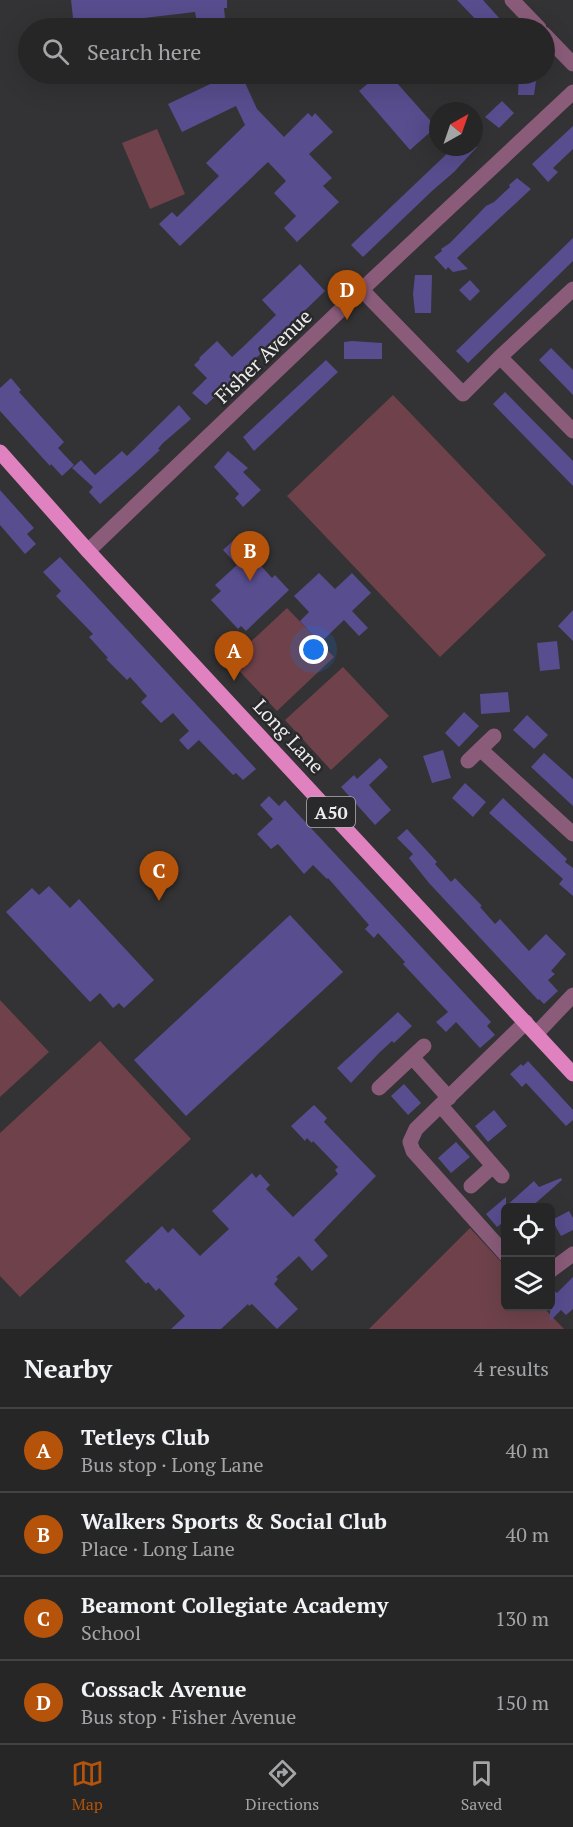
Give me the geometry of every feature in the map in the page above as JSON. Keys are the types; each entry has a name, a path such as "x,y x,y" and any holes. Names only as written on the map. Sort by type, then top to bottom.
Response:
{"main road":[{"name":"Long Lane","path":"0,452 88,551 573,1074"}],"street":[{"path":"512,0 529,18"},
{"path":"555,45 573,64"},
{"name":"Fisher Avenue","path":"88,551 573,92"},
{"path":"362,290 463,393 573,289"},
{"path":"500,357 573,431"},
{"path":"468,761 494,736"},
{"path":"480,749 573,834"},
{"path":"501,1250 410,1147 412,1135 445,1102 573,994"},
{"path":"379,1088 424,1046"},
{"path":"412,1057 498,1171 471,1186"},
{"path":"555,1268 571,1260"}],"shaded area":[{"path":"157,129 185,194 150,209 122,143"},
{"path":"393,395 546,555 440,657 287,496"},
{"path":"287,608 334,657 277,711 230,661"},
{"path":"343,667 389,716 331,770 285,720"},
{"path":"0,1000 49,1052 0,1097"},
{"path":"100,1041 191,1139 20,1297 0,1276 0,1133"},
{"path":"470,1228 501,1262 501,1311 547,1311 564,1329 369,1329"}],"building":[{"path":"71,0 227,0 227,8 224,8 225,18 196,18 195,12 144,18 73,18"},
{"path":"457,0 483,0 499,18 474,18"},
{"path":"210,84 246,84 257,109 284,137 308,113 312,117 315,113 333,132 309,154 332,178 323,186 339,202 297,242 284,228 296,216 274,193 286,181 268,162 180,246 159,224 172,212 177,217 219,176 206,163 245,125 236,106 182,132 168,104"},
{"path":"367,84 398,84 429,119 429,133 410,150 359,91"},
{"path":"519,84 536,84 534,95 518,95"},
{"path":"502,101 514,113 499,128 485,117"},
{"path":"573,126 573,149 553,168 558,172 548,182 532,164"},
{"path":"445,156 469,156 363,257 351,245"},
{"path":"517,178 531,189 457,258 468,269 453,272 448,267 446,270 434,257"},
{"path":"573,238 573,261 468,363 456,351"},
{"path":"300,264 325,291 206,405 192,393 207,378 194,365 217,341 232,357 245,345 276,315 262,300"},
{"path":"415,275 432,275 431,313 415,313 413,294"},
{"path":"470,280 480,291 470,301 459,290"},
{"path":"344,342 382,343 382,359 344,359"},
{"path":"551,348 573,370 573,395 539,360"},
{"path":"326,360 338,372 254,451 243,437"},
{"path":"11,378 21,390 19,392 64,442 58,448 74,465 62,476 0,411 0,388"},
{"path":"505,392 573,461 573,486 493,404"},
{"path":"179,405 191,419 100,504 89,492 93,487 72,468 81,460 95,475 122,451 127,456"},
{"path":"228,451 248,468 243,472 261,490 243,507 235,498 239,494 214,467"},
{"path":"0,490 34,528 27,534 36,544 25,554 0,525"},
{"path":"236,538 272,578 275,575 289,590 246,631 241,626 238,629 211,600 221,591 215,585 237,565 223,550"},
{"path":"60,557 256,769 243,780 236,773 233,775 199,740 188,750 179,740 189,731 173,713 161,723 141,702 147,696 130,677 127,680 106,659 108,658 89,637 93,634 56,596 61,591 43,572"},
{"path":"319,573 335,589 352,573 371,593 352,611 368,628 359,636 344,620 320,643 300,621 309,612 294,596"},
{"path":"573,610 573,641 558,626"},
{"path":"557,641 560,669 540,671 537,643"},
{"path":"508,692 510,712 481,714 480,694"},
{"path":"464,712 479,726 459,747 445,733"},
{"path":"527,715 548,735 534,749 513,730"},
{"path":"443,750 451,778 432,783 423,756"},
{"path":"544,753 573,779 573,806 531,767"},
{"path":"380,758 388,767 369,785 391,810 375,825 341,787 354,775 357,779"},
{"path":"465,783 486,802 473,817 452,798"},
{"path":"269,796 279,806 285,800 491,1022 487,1026 495,1035 480,1048 456,1022 446,1032 436,1022 448,1012 403,964 405,962 378,933 374,938 365,929 369,925 328,878 313,865 304,874 278,844 271,849 257,834 273,819 260,805"},
{"path":"503,798 567,859 565,862 573,868 573,896 559,884 563,879 489,813"},
{"path":"407,829 437,862 435,864 451,882 455,878 482,906 480,907 495,924 500,919 529,951 546,934 566,954 551,971 555,974 548,980 558,991 544,1004 429,883 409,858 413,854 397,838"},
{"path":"49,886 70,908 79,899 154,980 124,1008 119,1003 113,1008 100,993 90,1002 6,912 32,888 39,895"},
{"path":"290,915 343,972 186,1116 134,1060"},
{"path":"398,1012 412,1026 379,1053 351,1083 337,1068"},
{"path":"528,1061 573,1110 573,1120 566,1126 526,1083 522,1087 510,1074"},
{"path":"404,1084 421,1103 408,1115 391,1096"},
{"path":"314,1105 327,1118 324,1122 376,1176 314,1240 328,1256 312,1271 299,1256 276,1277 278,1279 274,1284 298,1309 277,1329 252,1304 249,1306 248,1304 221,1329 171,1329 185,1316 159,1288 156,1291 148,1282 146,1284 125,1261 162,1226 168,1233 173,1228 200,1256 229,1229 212,1211 252,1173 256,1178 260,1174 270,1185 266,1189 293,1217 338,1174 335,1170 338,1167 313,1141 312,1143 307,1138 305,1141 291,1126"},
{"path":"494,1110 507,1126 488,1142 475,1126"},
{"path":"456,1142 470,1157 451,1173 438,1158"},
{"path":"561,1178 562,1180 536,1203 509,1203 534,1181 539,1187"},
{"path":"506,1197 506,1203 501,1203 501,1224 497,1227 486,1214"},
{"path":"569,1211 573,1218 573,1230 561,1236 555,1225 555,1218"},
{"path":"573,1277 573,1309 566,1315 561,1310 550,1321 550,1311 555,1311 555,1291 557,1293"}],"place":[{"name":"Cossack Avenue","path":"347,320"},
{"name":"Walkers Sports & Social Club","path":"250,581"},
{"name":"Tetleys Club","path":"234,681"},
{"name":"Beamont Collegiate Academy","path":"159,901"}]}
